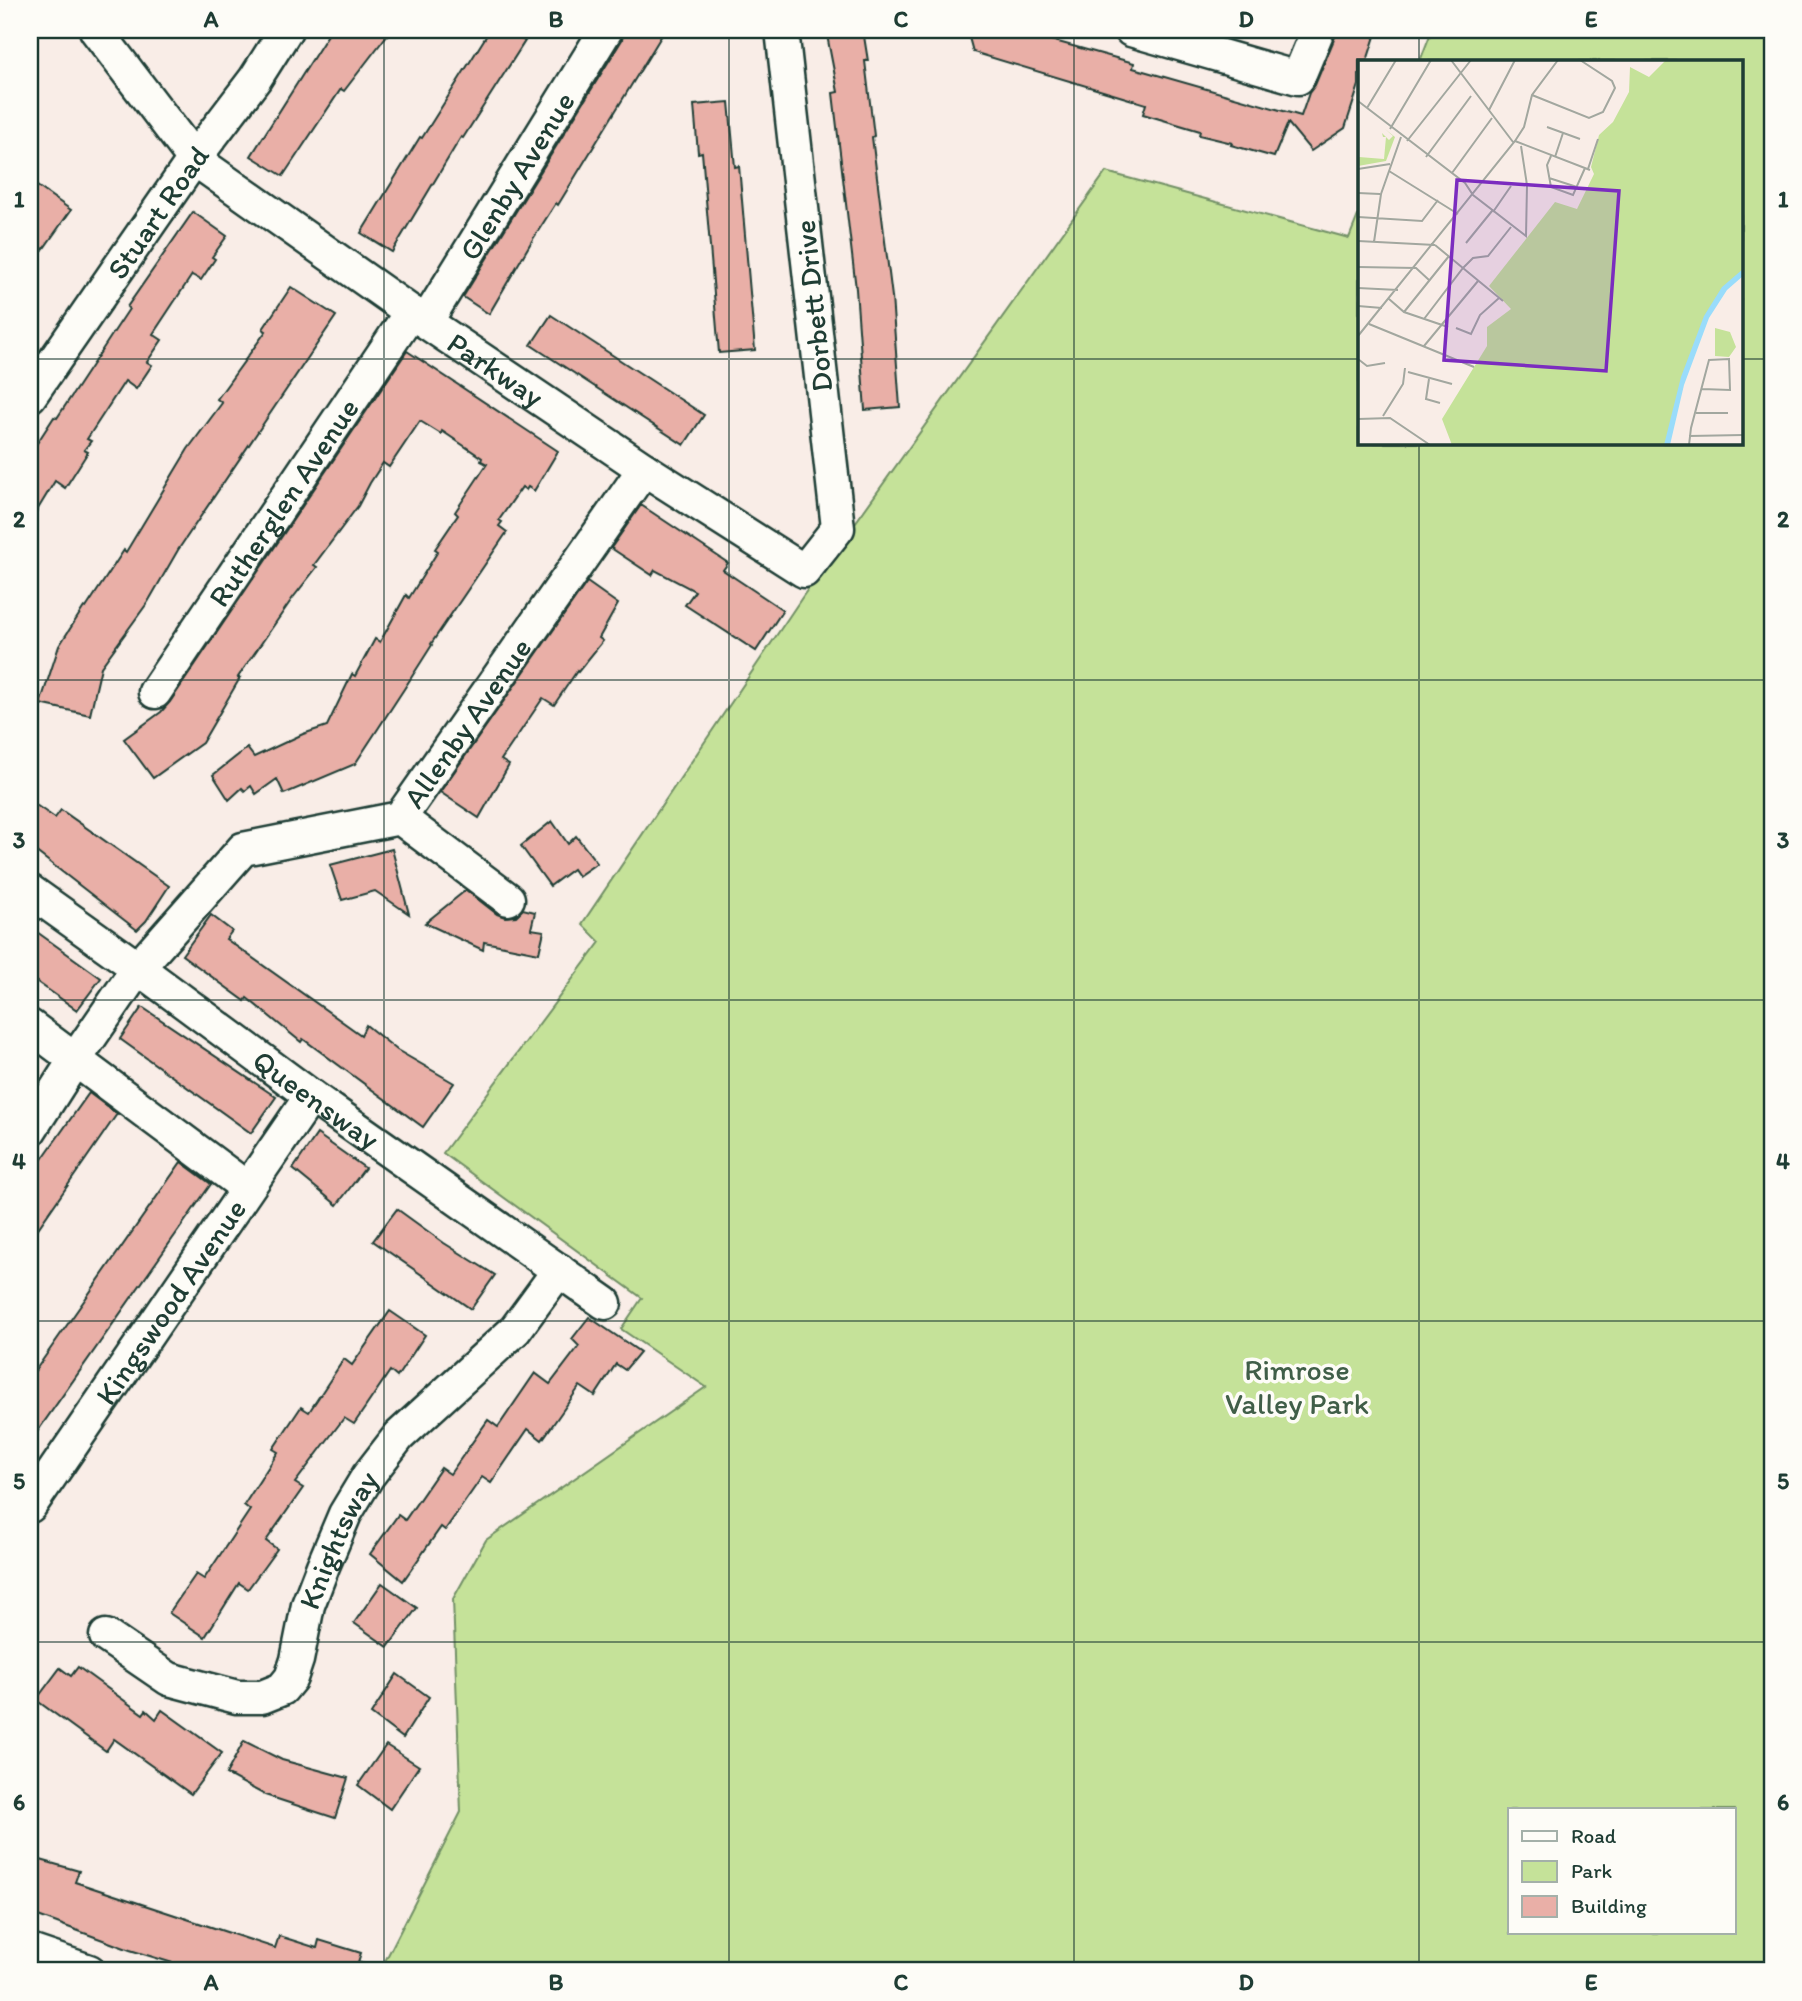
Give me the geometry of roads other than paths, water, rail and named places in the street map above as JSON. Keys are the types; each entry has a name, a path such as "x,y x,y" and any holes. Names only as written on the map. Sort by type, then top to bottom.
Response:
{"street":[{"name":"Parkway","path":"96,30 194,159 418,317 644,469 804,571"},
{"name":"Stuart Road","path":"35,377 255,79 285,30"},
{"name":"Glenby Avenue","path":"418,317 606,30"},
{"name":"Dorbett Drive","path":"782,30 838,528 804,571"},
{"path":"1131,30 1298,78 1318,30"},
{"name":"Rutherglen Avenue","path":"155,692 418,317"},
{"name":"Allenby Avenue","path":"30,1130 74,1060 138,968 243,849 400,818 644,469"},
{"path":"400,818 508,899"},
{"name":"Queensway","path":"30,891 311,1096 605,1303"},
{"path":"30,1026 247,1188"},
{"name":"Kingswood Avenue","path":"30,1506 311,1096"},
{"name":"Knightsway","path":"106,1636 169,1679 237,1697 261,1697 282,1689 291,1678 297,1660 308,1605 323,1566 345,1514 368,1476 399,1436 515,1330 559,1270"},
{"path":"30,1951 89,1971"}],"park label":[{"name":"Rimrose Valley Park","path":"1297,1386"}]}
